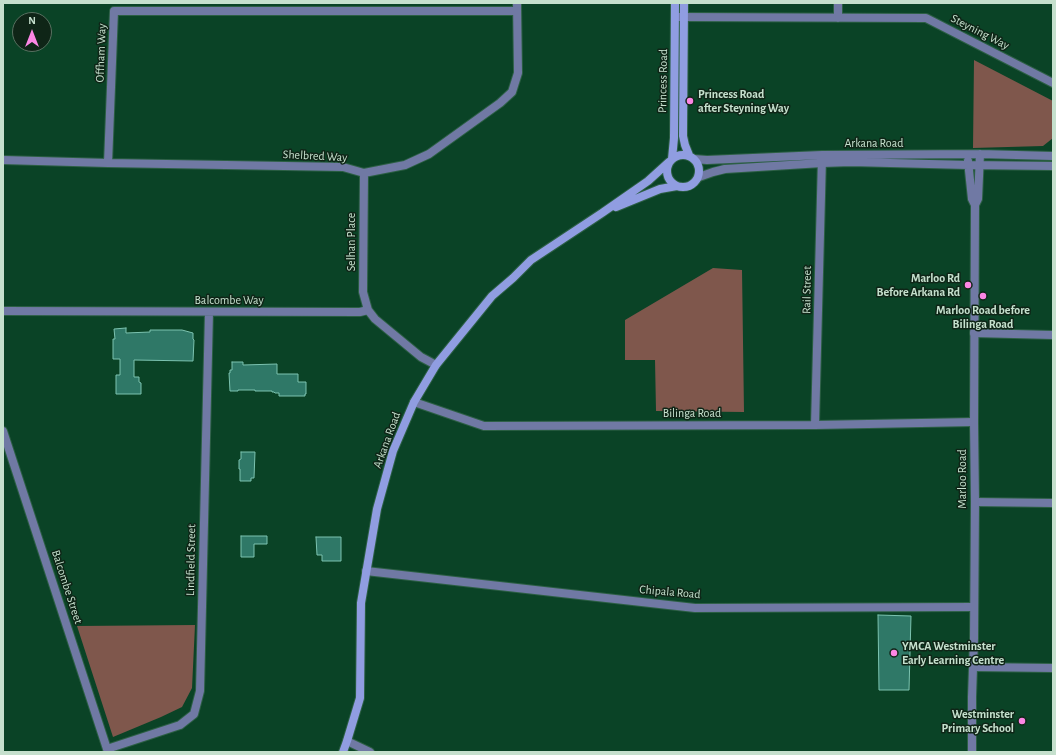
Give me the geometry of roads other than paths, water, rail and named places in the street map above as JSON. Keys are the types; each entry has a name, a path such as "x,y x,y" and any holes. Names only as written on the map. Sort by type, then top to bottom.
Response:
{"main road":[{"name":"Princess Road","path":"675,3 679,17 683,136 685,145 692,157"},
{"name":"Princess Road","path":"671,160 674,138 679,17 684,3"},
{"path":"683,154 692,157 698,164 700,170 694,184 682,187 670,180 668,176 668,166 671,160 683,154"},
{"name":"Arkana Road","path":"342,752 347,741 360,698 361,603 377,509 393,451 414,402 436,365 492,296 531,260 648,181 671,160"},
{"name":"Arkana Road","path":"602,213 660,189 678,186"}],"street":[{"path":"838,3 838,18"},
{"name":"Offham Way","path":"108,163 114,11 517,7"},
{"name":"Shelbred Way","path":"3,160 343,167 364,173 405,165 429,154 500,104 512,92 518,73 517,7"},
{"name":"Steyning Way","path":"679,17 926,18 1053,83"},
{"name":"Arkana Road","path":"692,157 707,160 822,159 968,154 1053,156"},
{"name":"Marloo Road","path":"968,154 972,199 975,205"},
{"name":"Marloo Road","path":"972,752 975,502 975,205 978,199 980,154"},
{"name":"Arkana Road","path":"698,177 725,169 822,159 851,162 968,166 1053,166"},
{"name":"Rail Street","path":"815,425 822,159"},
{"name":"Selhan Place","path":"364,173 363,292 368,310"},
{"path":"368,310 375,319 421,357 436,365"},
{"name":"Balcombe Way","path":"3,311 360,312 368,310"},
{"name":"Lindfield Street","path":"107,751 180,725 194,714 200,691 209,312"},
{"path":"974,333 1053,335"},
{"name":"Bilinga Road","path":"414,402 484,426 815,425 974,422"},
{"name":"Balcombe Street","path":"3,430 107,751"},
{"path":"975,502 1053,503"},
{"name":"Chipala Road","path":"366,571 695,608 974,607"},
{"path":"973,667 1053,668"},
{"path":"347,741 370,752"}],"place":[{"name":"Princess Road after Steyning Way","path":"690,101"},
{"name":"Marloo Rd Before Arkana Rd","path":"968,285"},
{"name":"Marloo Road before Bilinga Road","path":"983,296"},
{"name":"YMCA Westminster Early Learning Centre","path":"894,653"},
{"name":"Westminster Primary School","path":"1022,721"}]}
